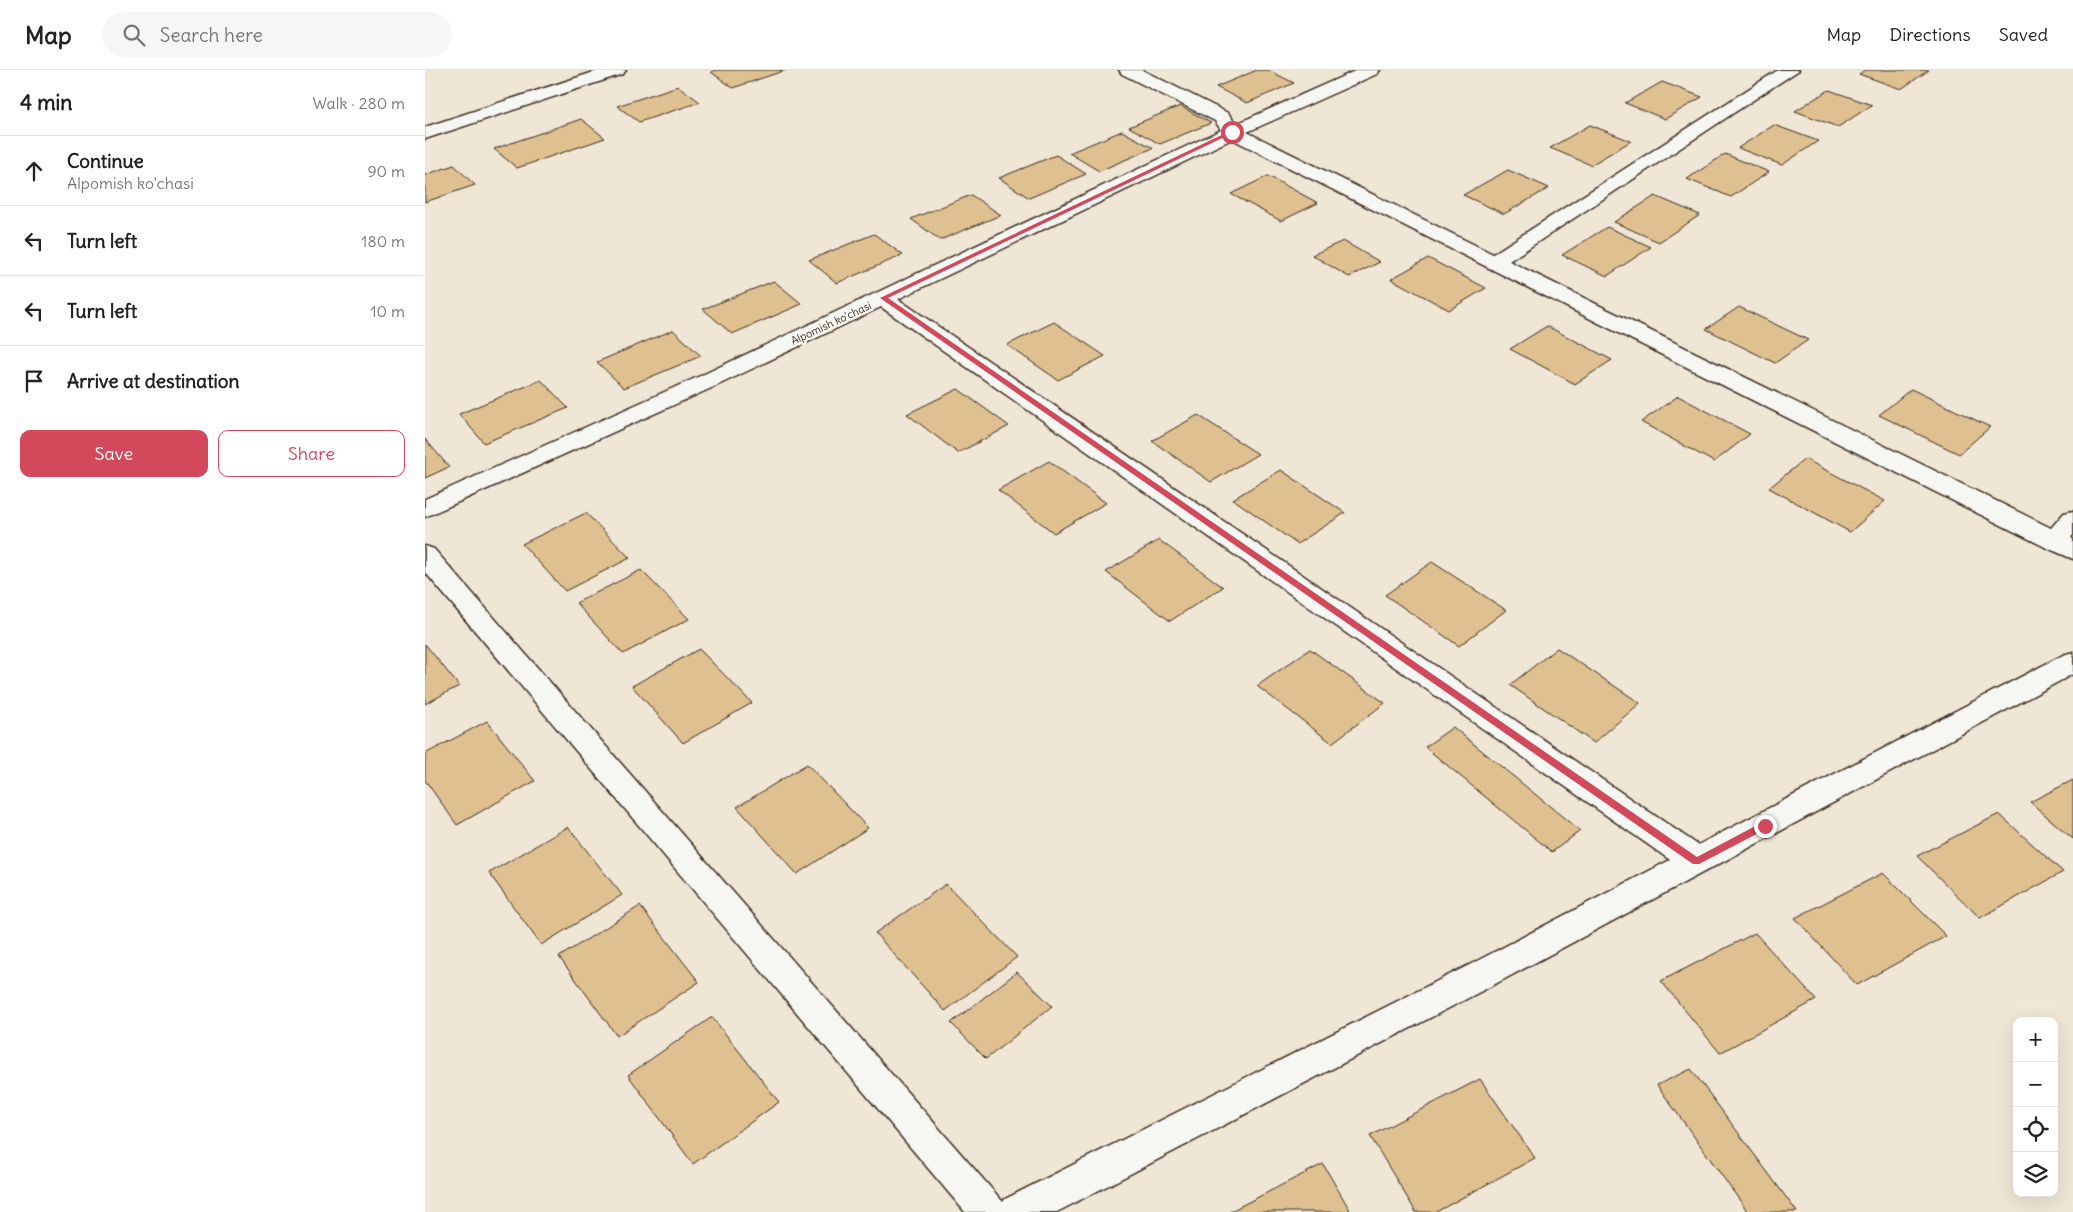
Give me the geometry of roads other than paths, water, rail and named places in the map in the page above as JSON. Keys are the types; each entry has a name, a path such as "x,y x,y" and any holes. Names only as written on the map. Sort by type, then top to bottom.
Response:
{"street":[{"path":"425,133 617,70"},
{"path":"1128,70 1222,116 1232,132 2064,546 2073,519"},
{"name":"Alpomish ko'chasi","path":"425,509 708,381 1232,132 1371,70"},
{"path":"1494,262 1790,70"},
{"path":"883,298 1696,861"},
{"path":"425,555 989,1212"},
{"path":"1018,1212 1487,972 2073,662"}]}
